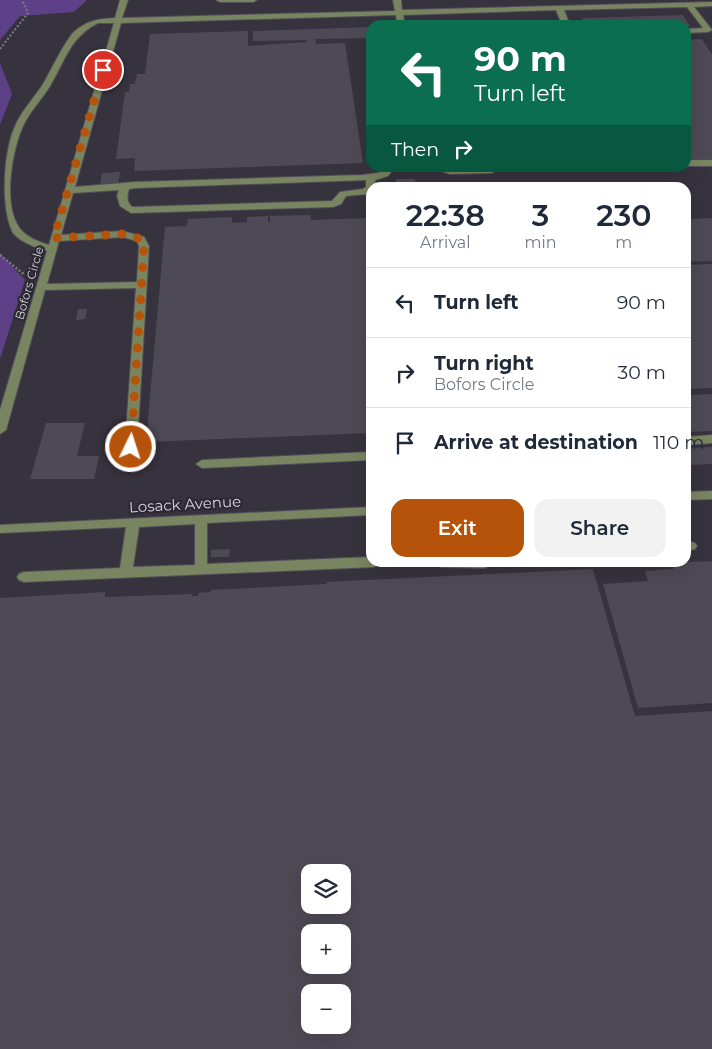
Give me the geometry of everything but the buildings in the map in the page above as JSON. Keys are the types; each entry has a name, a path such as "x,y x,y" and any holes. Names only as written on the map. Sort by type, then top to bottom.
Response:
{"street":[{"name":"Bofors Circle","path":"0,430 124,0"},
{"path":"220,0 253,0"},
{"path":"397,0 400,20"},
{"path":"542,0 546,9"},
{"path":"478,1 482,11"},
{"path":"51,249 33,243 15,230 5,208 1,185 5,160 20,123 45,87 70,43 80,29 96,21 376,17 399,13 670,3 689,5 712,4"},
{"path":"689,5 702,17 710,33"},
{"path":"559,8 564,20"},
{"path":"691,31 710,33"},
{"path":"691,162 712,163"},
{"path":"68,190 370,177 383,175 387,172"},
{"path":"370,177 370,182"},
{"path":"125,187 123,200 125,206 131,210 319,204 338,202 342,194 366,191"},
{"path":"54,238 123,234 141,239 144,246 131,447"},
{"path":"40,287 141,285"},
{"path":"691,441 712,440"},
{"path":"202,464 366,456"},
{"path":"691,496 712,495"},
{"name":"Losack Avenue","path":"0,529 366,511"},
{"path":"201,520 201,568"},
{"path":"126,572 132,523"},
{"path":"24,577 366,562"}],"path":[{"path":"0,49 28,13 22,0"},
{"path":"0,255 40,287"}],"shaded area":[{"path":"0,0 87,0 74,12 20,16 0,40"},
{"path":"0,63 12,94 0,125"},
{"path":"0,253 25,280 0,359"}],"route":[{"path":"103,70 54,238 123,234 141,239 144,246 131,447"}]}
